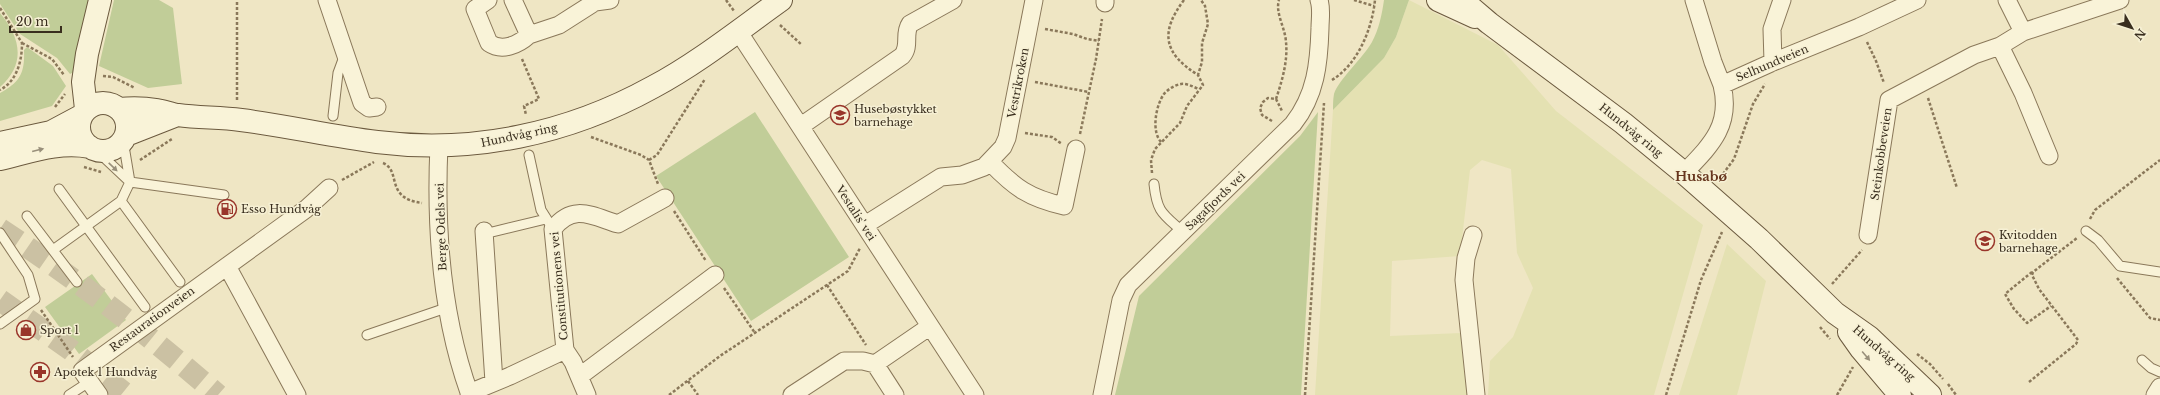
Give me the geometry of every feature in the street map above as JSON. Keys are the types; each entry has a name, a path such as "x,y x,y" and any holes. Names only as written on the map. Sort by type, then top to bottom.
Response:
{"main road":[{"path":"93,149 80,137 79,130 84,112 83,82 87,54 100,0"},
{"name":"Hundvåg ring","path":"124,137 176,124 238,119 376,142 439,145 487,143 553,129 596,114 652,88 733,20 781,0"},
{"name":"Hundvåg ring","path":"1438,0 1489,22"},
{"name":"Hundvåg ring","path":"1462,0 1570,82 1684,173 1759,239 1835,313 1868,337 1930,395"},
{"path":"0,160 53,146 76,144 93,149 109,150 115,148 124,137 126,121 92,78 87,54"},
{"path":"0,143 51,132 98,103 115,106"},
{"name":"Hundvåg ring","path":"115,106 158,110 176,124"},
{"name":"Hundvåg ring","path":"1835,313 1861,349 1900,395"}],"street":[{"path":"327,0 362,103 369,108 377,107"},
{"path":"488,0 475,9 489,43 503,47 559,25 595,2 610,0"},
{"path":"513,0 523,40"},
{"path":"801,126 902,56 907,47 908,28 910,24 953,0"},
{"name":"Vestrikroken","path":"867,229 941,176 971,173 990,162 1003,147 1009,130 1034,0"},
{"path":"1694,0 1713,62 1722,85"},
{"path":"1773,62 1772,29 1782,0"},
{"name":"Selhundveien","path":"1684,173 1706,150 1717,134 1725,116 1725,97 1722,85 1773,62 1859,27 1917,0"},
{"path":"2007,0 2023,32"},
{"name":"Steinkobbeveien","path":"1868,235 1889,100 1974,55 2000,46 2023,32 2120,0"},
{"name":"Sagafjords vei","path":"1102,395 1123,293 1136,276 1293,124 1304,109 1312,93 1316,76 1320,2"},
{"name":"Vestalis' vei","path":"733,20 816,152 929,327 975,395"},
{"path":"2000,46 2023,93 2049,156"},
{"name":"Berge Odels vei","path":"439,145 439,243 446,308 470,394"},
{"path":"990,162 1011,182 1027,194 1045,202 1064,206 1076,149"},
{"name":"Restaurationveien","path":"90,383 227,266 306,209 329,188"},
{"name":"Constitutionens vei","path":"587,395 580,376 565,350 549,224 567,216 584,213 618,224 665,198"},
{"path":"484,232 494,382"},
{"path":"1473,235 1466,258 1464,280 1476,395"},
{"path":"227,266 297,395"},
{"path":"580,376 715,275"},
{"path":"875,364 929,327"},
{"name":"Constitutionens vei","path":"470,394 565,350"},
{"path":"792,395 844,361 863,361 875,364 895,395"},
{"path":"2155,395 2160,387"}],"lane":[{"path":"333,116 338,73 346,53"},
{"path":"53,250 121,201 130,182 124,137"},
{"path":"93,149 130,182 224,195"},
{"path":"484,232 549,224 541,210 529,155"},
{"path":"1154,184 1157,205 1161,212 1183,232"},
{"path":"59,189 145,307"},
{"path":"121,201 180,282"},
{"path":"27,216 77,282"},
{"path":"2086,231 2098,240 2120,266 2160,272"},
{"path":"0,233 28,275 35,299 0,324"},
{"path":"367,336 446,308"},
{"path":"2142,360 2151,368 2160,372"},
{"path":"69,395 90,383"}],"path":[{"path":"237,0 237,100"},
{"path":"726,0 733,20"},
{"path":"1154,184 1151,160 1155,149 1180,123 1203,84 1198,75 1176,57 1167,39 1172,19 1184,0 1188,0"},
{"path":"1198,75 1202,62 1202,43 1208,24 1205,6 1201,0"},
{"path":"1279,0 1276,8 1283,26 1286,57 1283,75 1276,99 1281,107 1280,114"},
{"path":"1354,0 1374,6"},
{"path":"1330,81 1343,71 1356,54 1366,36 1375,0"},
{"path":"1009,130 1052,137 1064,145 1076,149 1099,42 1105,2"},
{"path":"0,8 22,43 52,59 65,76"},
{"path":"733,20 740,8"},
{"path":"777,23 802,45"},
{"path":"1029,26 1073,34 1087,40 1099,42"},
{"path":"1859,27 1876,61 1889,100"},
{"path":"523,40 539,99 524,106 526,118 532,116"},
{"path":"0,90 13,79 18,69 22,43"},
{"path":"1716,182 1729,168 1734,158 1753,104 1765,84 1773,62"},
{"path":"100,76 113,77 138,90"},
{"path":"649,160 657,155 707,76"},
{"path":"1019,79 1089,92"},
{"path":"1923,82 1956,188"},
{"path":"1161,142 1155,131 1160,105 1164,94 1170,89 1182,84 1199,89"},
{"path":"53,110 67,92"},
{"path":"1272,122 1262,115 1260,108 1263,102 1268,98 1276,99"},
{"path":"230,99 245,101"},
{"path":"1304,395 1325,107 1324,100"},
{"path":"1269,125 1277,119"},
{"path":"135,163 172,139 176,124"},
{"path":"585,135 641,155 649,160 656,181 665,198 755,333"},
{"path":"2051,306 2027,323 2014,309 2005,294 2086,231 2092,212 2160,160"},
{"path":"329,188 373,162 380,162 389,168 397,188 404,198 410,201 439,205"},
{"path":"1718,228 1728,237"},
{"path":"669,395 755,333 848,270 867,229"},
{"path":"1666,395 1701,280 1722,232"},
{"path":"1829,288 1861,253 1868,235"},
{"path":"2112,257 2110,267 2117,278 2150,318 2160,320"},
{"path":"2029,382 2076,344 2078,340 2051,306 2034,281 2033,272"},
{"path":"827,285 870,352 875,364"},
{"path":"35,299 90,383"},
{"path":"1815,322 1831,340"},
{"path":"1838,395 1854,365 1859,371"},
{"path":"688,381 698,395"}],"shaded area":[{"path":"1409,0 1498,45 1556,111 1703,225 1654,395 1488,395 1490,361 1513,337 1533,288 1517,253 1511,169 1482,160 1470,170 1460,256 1392,261 1390,336 1461,333 1477,395 1315,395 1333,110 1384,58 1396,37"},
{"path":"1727,244 1766,281 1737,395 1679,395"}],"green space":[{"path":"0,0 89,0 76,54 78,70 70,74 57,58 20,34 0,4"},
{"path":"114,0 159,0 173,8 182,84 148,88 99,66"},
{"path":"1384,0 1409,0 1396,37 1384,58 1333,110 1334,94 1337,88 1368,48 1377,32"},
{"path":"0,13 13,32 18,51 14,69 0,87"},
{"path":"27,47 53,66 66,86 52,106 0,121 0,93 17,81 20,76 23,65 24,50"},
{"path":"755,112 849,257 751,321 656,176"},
{"path":"1318,112 1301,395 1115,395 1139,296 1300,136"},
{"path":"92,274 126,320 79,354 45,307"}],"tunnel":[{"path":"0,229 112,308 218,395"},
{"path":"0,300 71,350 127,395"}],"place":[{"name":"Husebøstykket barnehage","path":"840,115"},
{"name":"Esso Hundvåg","path":"227,209"},
{"name":"Kvitodden barnehage","path":"1985,241"},
{"name":"Sport 1","path":"26,330"},
{"name":"Apotek 1 Hundvåg","path":"40,372"}],"district":[{"name":"Husabø","path":"1701,176"}]}
